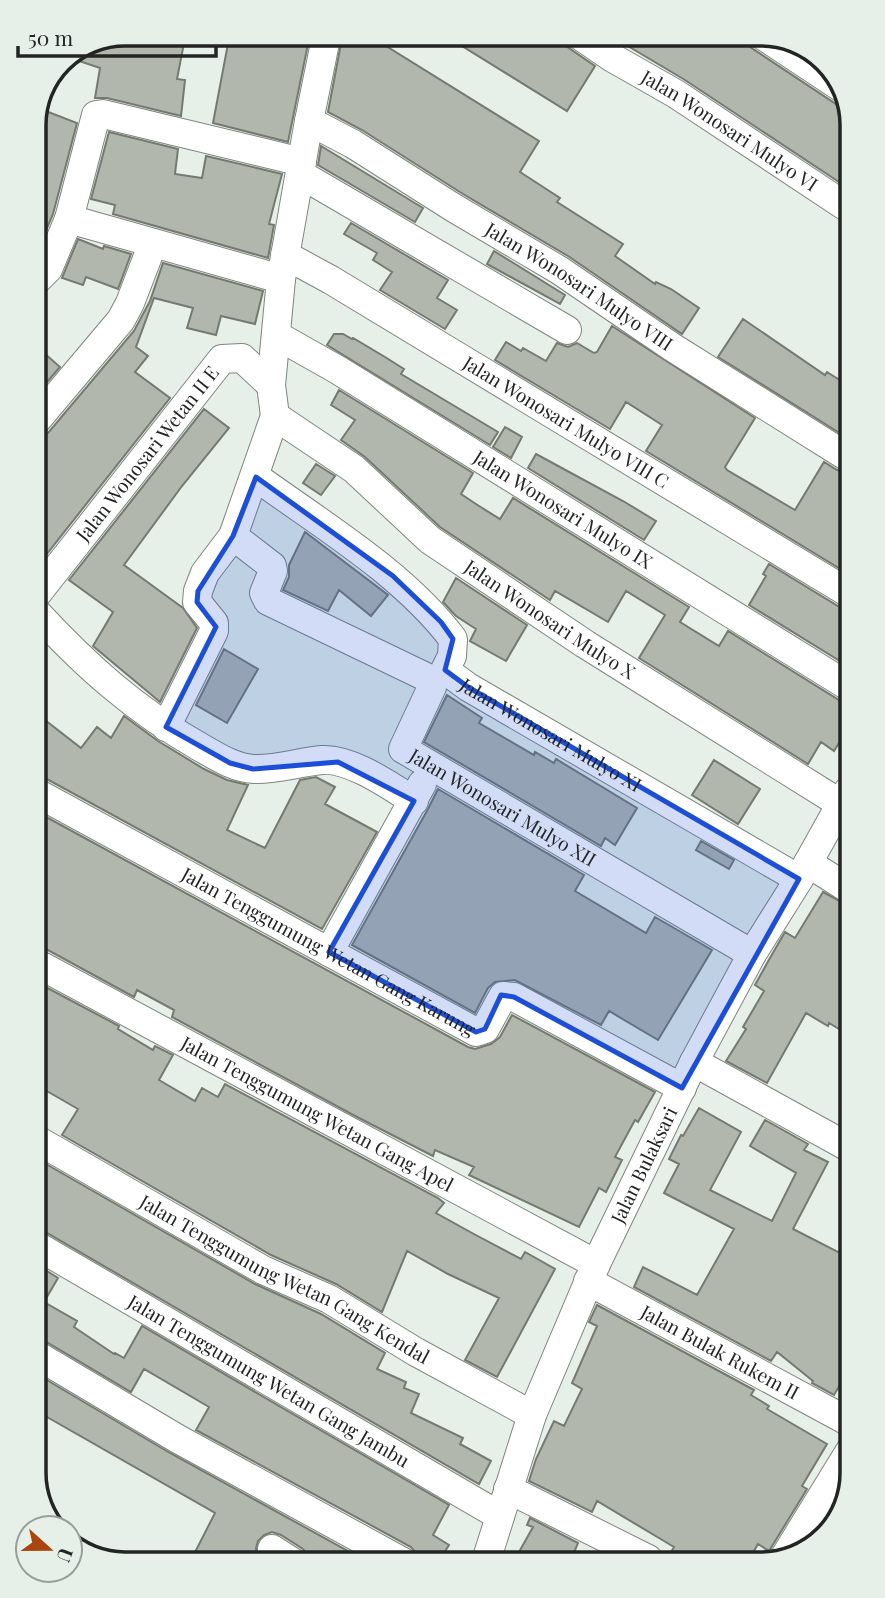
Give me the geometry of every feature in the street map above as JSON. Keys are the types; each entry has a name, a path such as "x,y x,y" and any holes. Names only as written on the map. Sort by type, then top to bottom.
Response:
{"street":[{"path":"166,727 214,631 214,623 197,602 198,591 205,573 233,536 256,477 275,416 271,385 283,267 324,45"},
{"name":"Jalan Wonosari Mulyo VI","path":"595,46 676,94 840,202"},
{"path":"784,49 821,74"},
{"path":"46,271 69,219 96,115 103,114 301,168 567,330"},
{"name":"Jalan Wonosari Mulyo VIII","path":"309,121 353,144 559,270 672,347 840,452"},
{"name":"Jalan Wonosari Mulyo VIII C","path":"69,219 153,243 283,267 331,280 840,588"},
{"path":"46,409 121,320 153,243"},
{"name":"Jalan Wonosari Mulyo IX","path":"276,335 338,370 840,681"},
{"name":"Jalan Wonosari Wetan II E","path":"46,583 222,359 242,358 271,385"},
{"name":"Jalan Wonosari Mulyo X","path":"275,416 354,469 430,540 585,644 840,796"},
{"name":"Jalan Wonosari Mulyo XI","path":"256,477 393,576 441,622 453,639 452,656 438,678 468,687 803,871 840,885"},
{"path":"233,536 272,566 274,571 264,593 268,601 426,677 438,678"},
{"path":"46,622 89,668 166,727 230,763 253,769 326,760 338,762 374,776 414,801"},
{"name":"Jalan Wonosari Mulyo XII","path":"438,678 403,749 752,954"},
{"path":"329,952 432,766"},
{"name":"Jalan Tenggumung Wetan Gang Karung","path":"45,798 476,1032 485,1029 503,996 514,997 682,1088"},
{"name":"Jalan Bulaksari","path":"489,1552 532,1415 592,1273 694,1062 752,954 840,805"},
{"name":"Jalan Tenggumung Wetan Gang Apel","path":"45,968 592,1273"},
{"path":"694,1062 840,1142"},
{"name":"Jalan Tenggumung Wetan Gang Kendal","path":"45,1146 263,1270 329,1299 416,1352 532,1415"},
{"name":"Jalan Tenggumung Wetan Gang Jambu","path":"45,1251 500,1516"},
{"name":"Jalan Bulak Rukem II","path":"592,1273 840,1417"},
{"path":"45,1360 178,1439 385,1552"},
{"path":"792,1545 840,1467"},
{"path":"508,1489 634,1552"}],"highlighted area":[{"path":"256,477 393,576 441,622 453,639 445,670 468,687 799,879 682,1088 514,997 501,995 485,1029 476,1032 329,952 414,801 338,762 253,769 230,763 166,727 216,627 197,602 198,591 233,536"}],"building":[{"path":"184,45 177,79 185,80 181,116 107,98 95,98 100,68 79,61 109,47"},
{"path":"228,45 308,45 288,142 213,123"},
{"path":"341,45 385,45 539,141 520,172 560,198 557,202 623,244 615,256 655,284 656,282 671,289 699,308 682,334 568,256 328,112"},
{"path":"461,46 566,46 595,66 567,111"},
{"path":"627,46 749,46 836,104 840,125 840,183 685,80"},
{"path":"47,111 77,123 53,214 46,231"},
{"path":"109,132 178,149 175,174 202,178 206,156 282,174 269,224 274,225 268,258 113,214 115,205 91,199"},
{"path":"321,146 423,208 415,222 318,165"},
{"path":"351,223 448,280 437,298 457,310 445,329 380,290 392,272 373,260 377,253 344,234"},
{"path":"78,239 103,249 104,246 131,254 118,289 86,277 83,285 62,278"},
{"path":"494,251 565,295 560,304 487,264"},
{"path":"163,263 263,291 255,324 221,316 216,335 187,328 193,308 154,298 136,347 148,356 135,372 170,398 46,555 46,435 134,331 150,301"},
{"path":"743,319 825,375 827,372 840,380 840,433 718,357"},
{"path":"612,326 755,418 725,467 795,510 824,462 840,471 840,569 646,451 662,425 626,402 610,429 495,360 506,342 546,361 557,343 568,347 577,343 594,353"},
{"path":"334,334 353,338 385,357 404,369 401,374 498,432 490,445 327,345"},
{"path":"46,355 60,367 46,383"},
{"path":"339,390 473,473 461,494 500,519 513,498 689,607 680,622 719,646 728,631 840,700 840,741 834,751 821,742 808,764 639,658 665,615 626,591 608,622 555,591 550,600 440,527 365,457 341,440 355,420 331,405"},
{"path":"204,409 229,428 124,565 183,608 197,628 160,702 93,646 113,612 69,580"},
{"path":"505,427 522,437 511,458 493,447"},
{"path":"536,454 656,521 644,540 528,468"},
{"path":"316,464 335,476 321,495 303,483"},
{"path":"305,532 388,595 371,616 339,590 328,611 283,590 289,577 289,565"},
{"path":"769,564 840,607 840,661 749,605 766,576 763,574"},
{"path":"456,578 527,625 506,661 470,641 476,629 456,616 443,602"},
{"path":"224,649 258,669 227,723 196,705"},
{"path":"447,695 482,718 479,723 534,755 535,752 554,763 556,759 637,808 615,845 605,838 601,846 424,742"},
{"path":"124,716 204,769 227,780 248,785 227,830 265,848 300,780 316,777 335,787 325,804 377,832 322,929 46,778 46,720 81,748 97,727 111,738"},
{"path":"714,760 760,789 738,824 692,795"},
{"path":"438,789 584,875 575,891 646,933 655,917 712,950 658,1040 609,1011 601,1025 515,980 495,982 488,988 475,1013 352,945"},
{"path":"45,817 468,1047 475,1049 491,1044 500,1037 512,1015 655,1092 638,1122 635,1120 615,1157 622,1160 606,1192 599,1188 579,1227 469,1175 474,1167 435,1150 433,1156 357,1117 172,1017 174,1010 137,990 134,997 46,949"},
{"path":"701,841 734,860 729,869 696,850"},
{"path":"823,892 840,901 840,1030 806,1013 767,1083 726,1061 746,1029 743,1027 764,991 755,985 770,958 785,932 795,938"},
{"path":"45,987 119,1026 118,1029 153,1050 155,1046 173,1055 159,1080 195,1101 202,1088 218,1097 225,1084 438,1198 444,1203 436,1213 521,1259 525,1252 555,1269 497,1377 465,1360 499,1298 407,1251 382,1312 336,1284 271,1255 62,1135 78,1109 45,1090"},
{"path":"699,1108 741,1132 710,1190 772,1221 796,1173 750,1146 765,1120 808,1144 804,1150 828,1162 793,1229 840,1253 840,1385 834,1395 812,1383 813,1381 777,1352 771,1361 634,1287 643,1267 697,1295 734,1229 664,1193 679,1164 669,1159 681,1135 683,1136"},
{"path":"45,1164 255,1284 321,1314 385,1353 377,1369 406,1382 404,1388 419,1394 411,1413 463,1438 460,1444 491,1461 479,1484 47,1233"},
{"path":"45,1270 58,1278 45,1300"},
{"path":"45,1303 77,1321 74,1327 124,1358 142,1326 449,1505 433,1535 449,1545 445,1552 415,1552 411,1547 196,1430 209,1407 144,1369 131,1392 45,1342"},
{"path":"597,1305 754,1390 751,1395 769,1406 767,1409 827,1444 802,1486 807,1489 769,1551 758,1544 753,1552 671,1552 674,1547 597,1501 592,1512 529,1481 554,1421 564,1426 582,1389 572,1383 597,1326 589,1322"},
{"path":"45,1379 170,1453 350,1552 306,1552 272,1532 258,1541 256,1552 195,1552 215,1513 45,1416"},
{"path":"530,1518 578,1543 574,1552 519,1552 533,1527 527,1525"}]}
